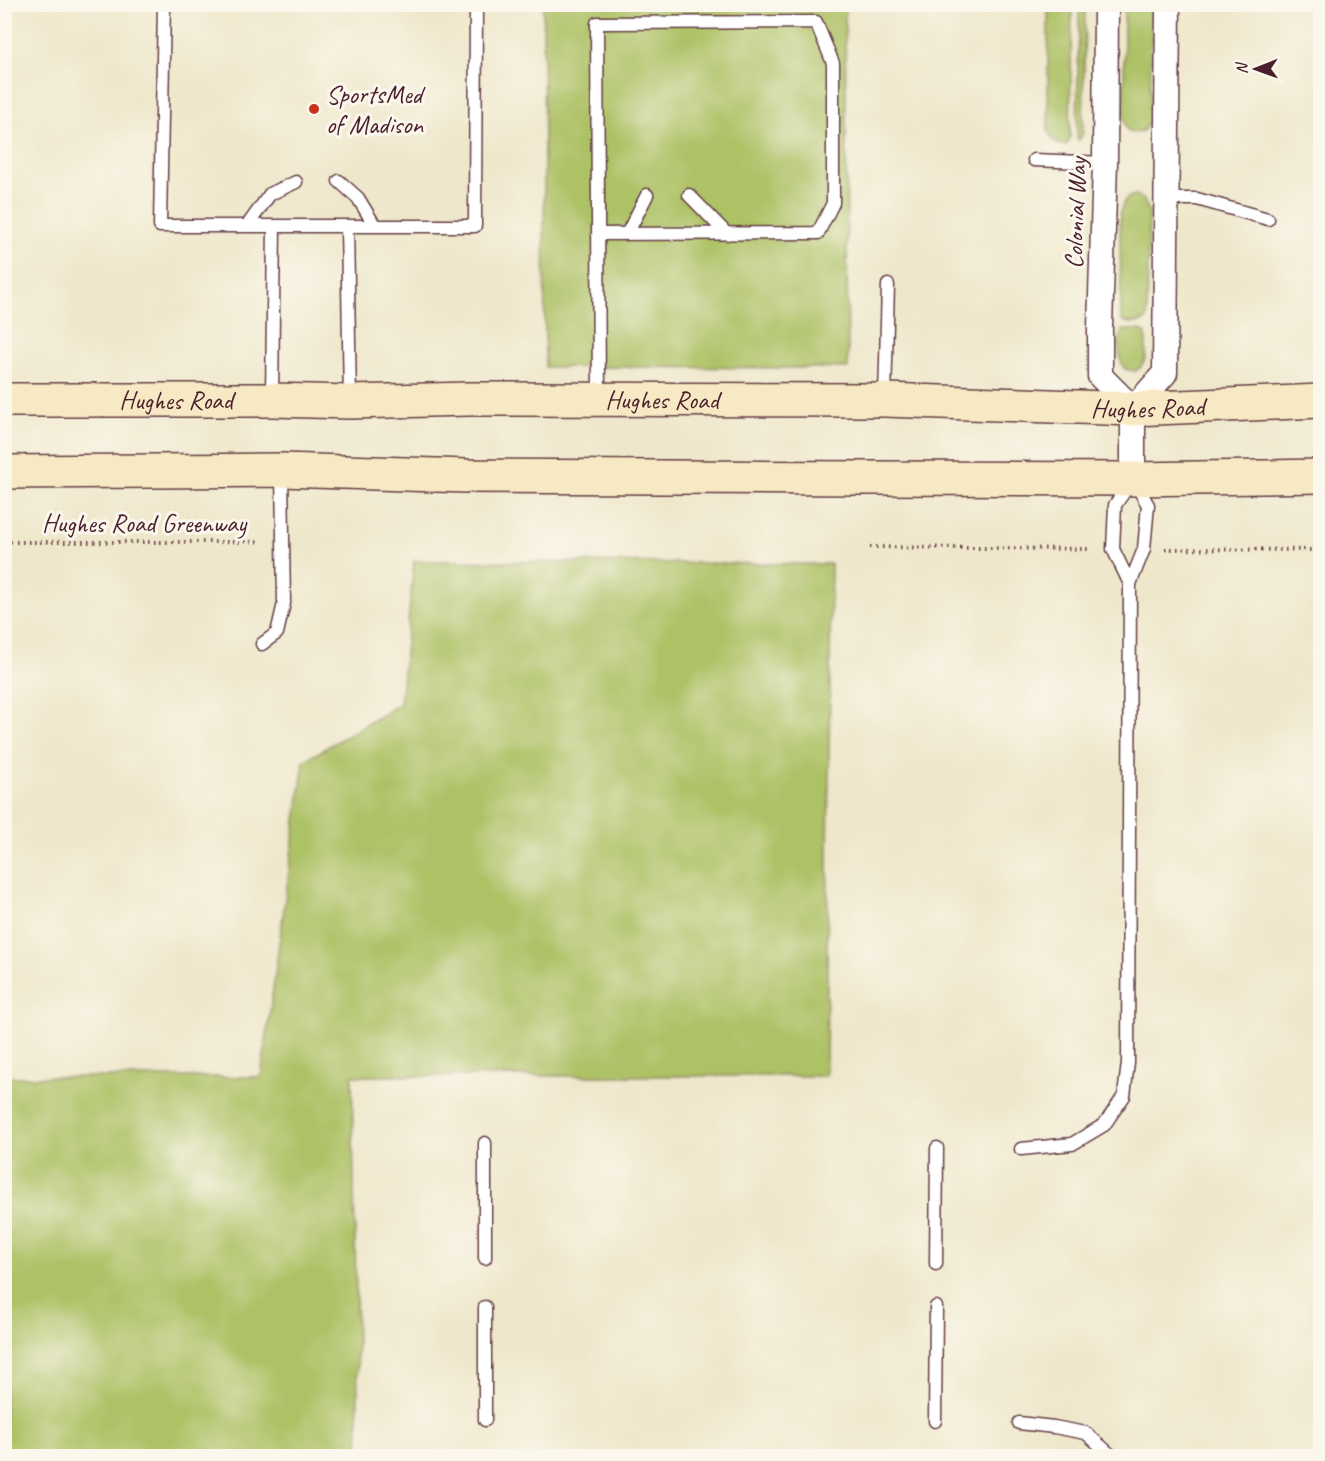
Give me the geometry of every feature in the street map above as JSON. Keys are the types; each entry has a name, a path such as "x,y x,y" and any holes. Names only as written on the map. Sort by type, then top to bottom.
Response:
{"main road":[{"name":"Hughes Road","path":"4,400 350,402 599,399 885,400 1133,409 1320,401"},
{"path":"4,472 282,470 467,476 1133,479 1320,476"}],"street":[{"name":"Colonial Way","path":"1106,4 1100,376 1133,409"},
{"path":"1133,479 1133,409 1166,373 1168,4"}],"lane":[{"path":"164,4 160,226 475,226 476,4"},
{"path":"598,234 818,233 833,203 833,63 816,22 597,23 598,234 599,399"},
{"path":"1034,160 1105,163"},
{"path":"339,181 358,198 375,226"},
{"path":"247,226 270,194 296,182"},
{"path":"627,234 647,195"},
{"path":"689,195 727,234"},
{"path":"1167,199 1197,199 1268,219"},
{"path":"272,400 274,226"},
{"path":"347,226 350,402"},
{"path":"885,400 888,285"},
{"path":"262,644 277,633 284,603 282,470"},
{"path":"1021,1149 1072,1144 1104,1125 1124,1096 1128,1052 1130,584 1144,549 1148,505 1133,479 1115,506 1113,549 1130,584"},
{"path":"485,1143 485,1258"},
{"path":"936,1264 937,1148"},
{"path":"484,1307 484,1420"},
{"path":"935,1421 936,1307"},
{"path":"1019,1423 1086,1433 1112,1456"}],"path":[{"name":"Hughes Road Greenway","path":"4,542 283,542"}],"green space":[{"path":"543,5 845,5 848,368 545,367"},
{"path":"1048,5 1072,5 1070,139 1066,145 1054,141 1048,130"},
{"path":"1079,5 1085,5 1083,134 1079,140 1077,139"},
{"path":"1124,5 1152,5 1150,116 1144,130 1134,133 1127,130 1124,120"},
{"path":"1137,195 1144,200 1149,212 1147,317 1146,320 1134,323 1121,320 1120,213 1125,200"},
{"path":"1122,330 1141,330 1146,334 1146,358 1140,368 1135,371 1125,369 1121,360 1119,345"},
{"path":"414,561 831,564 826,1076 352,1076 359,1456 5,1456 5,1077 261,1077 304,761 400,704"}],"place":[{"name":"SportsMed of Madison","path":"314,109"}]}
